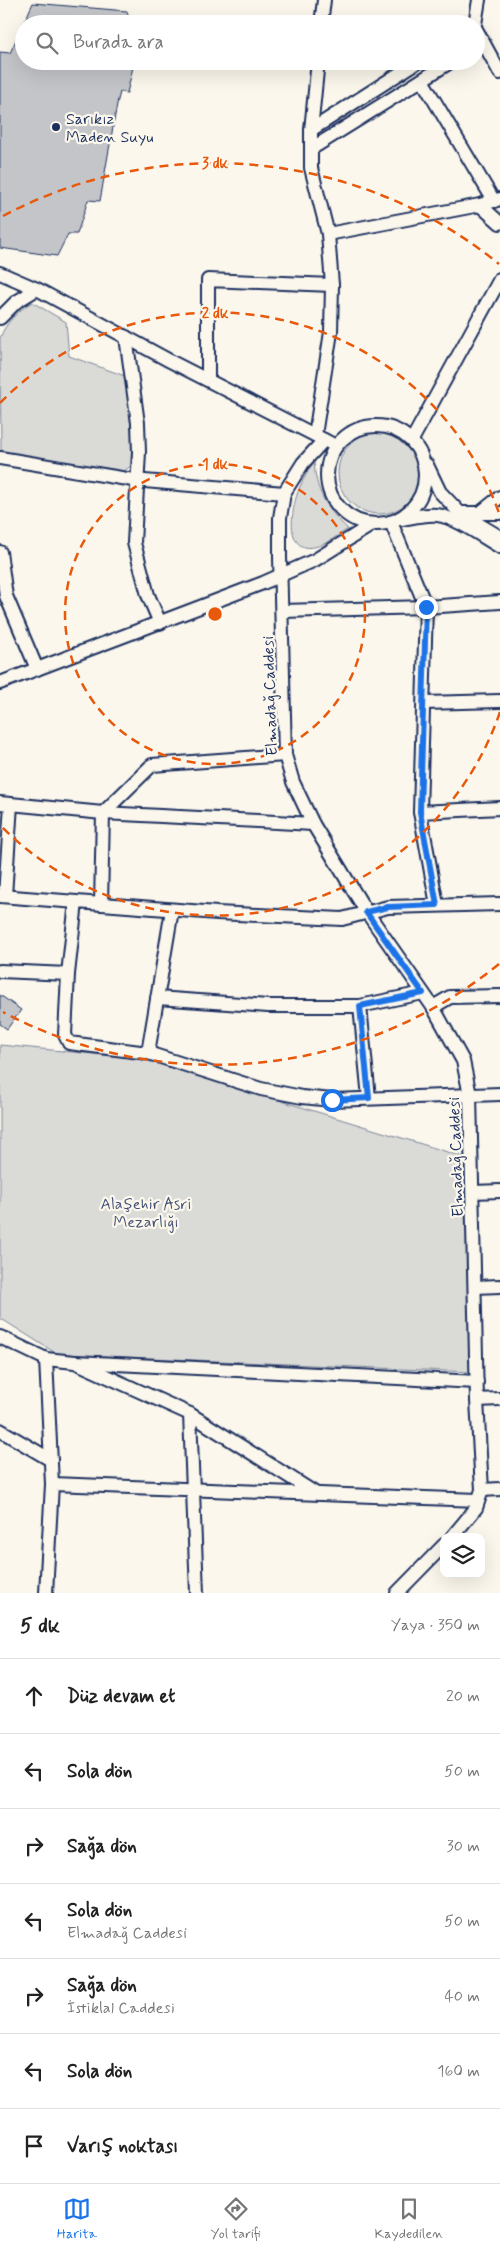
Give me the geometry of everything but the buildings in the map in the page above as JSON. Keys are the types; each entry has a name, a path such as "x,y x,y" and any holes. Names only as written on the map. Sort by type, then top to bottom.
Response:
{"street":[{"path":"322,15 324,0"},
{"path":"476,15 479,0"},
{"path":"485,52 500,72"},
{"path":"0,458 136,480 284,493 319,437 331,332 332,285 328,234 311,168 311,130 317,70"},
{"path":"311,130 405,70"},
{"path":"311,149 438,70"},
{"path":"328,234 480,205 497,200 422,80"},
{"path":"480,205 500,223"},
{"path":"0,273 37,288 126,337 336,446"},
{"path":"412,440 500,278"},
{"path":"208,380 208,280 332,285"},
{"path":"0,318 16,302 37,288"},
{"path":"126,337 138,423 134,543 142,578 160,623"},
{"path":"500,513 460,513 421,515 373,524 358,521 345,514 332,496 327,474 329,459 336,446 348,434 364,427 381,426 398,430 412,440 440,492 460,513 500,537"},
{"path":"393,521 409,512 419,499 425,484 425,467 420,452"},
{"name":"Elmadağ Caddesi","path":"284,493 280,518 285,755 294,782 313,824 366,912 433,1007 462,1061 470,1095 480,1495"},
{"path":"480,513 500,497"},
{"path":"439,515 462,525 500,548"},
{"path":"393,521 426,607 420,812 437,905"},
{"path":"0,684 160,623 316,560 373,524"},
{"path":"0,552 6,596 37,669"},
{"path":"282,610 426,607 500,602"},
{"path":"424,703 500,702"},
{"path":"100,904 102,813 152,765 285,755"},
{"path":"313,824 102,813 6,803 3,896 172,910 342,919 388,907 500,904"},
{"path":"420,812 500,808"},
{"path":"76,902 68,974 65,1035 69,1043 148,1053 261,1089 322,1099 500,1094"},
{"path":"148,1053 172,910"},
{"path":"0,971 68,974"},
{"path":"157,998 268,1006 360,1006 423,993"},
{"path":"433,1007 450,997 500,996"},
{"path":"360,1006 369,1098"},
{"path":"473,1192 500,1191"},
{"path":"475,1286 500,1286"},
{"path":"0,1337 46,1359 75,1362 477,1382"},
{"path":"46,1359 52,1484 46,1593"},
{"path":"75,1362 190,1414 318,1494"},
{"path":"477,1400 500,1399"},
{"path":"190,1414 197,1593"},
{"path":"0,1430 50,1460"},
{"path":"52,1484 318,1494 480,1495 500,1489"},
{"path":"455,1533 476,1508 480,1495"},
{"path":"397,1593 440,1549"}],"green space":[{"path":"32,302 66,322 69,356 125,376 134,453 131,466 124,471 1,452 0,338 13,317"},
{"path":"379,432 395,435 408,444 417,457 420,473 417,489 408,502 395,511 379,514 363,511 350,502 341,489 338,473 341,457 350,444 363,435"},
{"path":"314,461 317,481 328,507 348,529 328,542 314,547 304,547 297,542 293,534 293,511 299,489"},
{"name":"Alaşehir Asri Mezarlığı","path":"0,1045 145,1059 467,1158 471,1372 57,1354 0,1318"}],"place":[{"name":"Sarıkız Maden Suyu","path":"56,127"}],"route":[{"path":"332,1100 369,1098 360,1006 423,993 366,912 388,907 437,905 420,812 426,607"}]}
